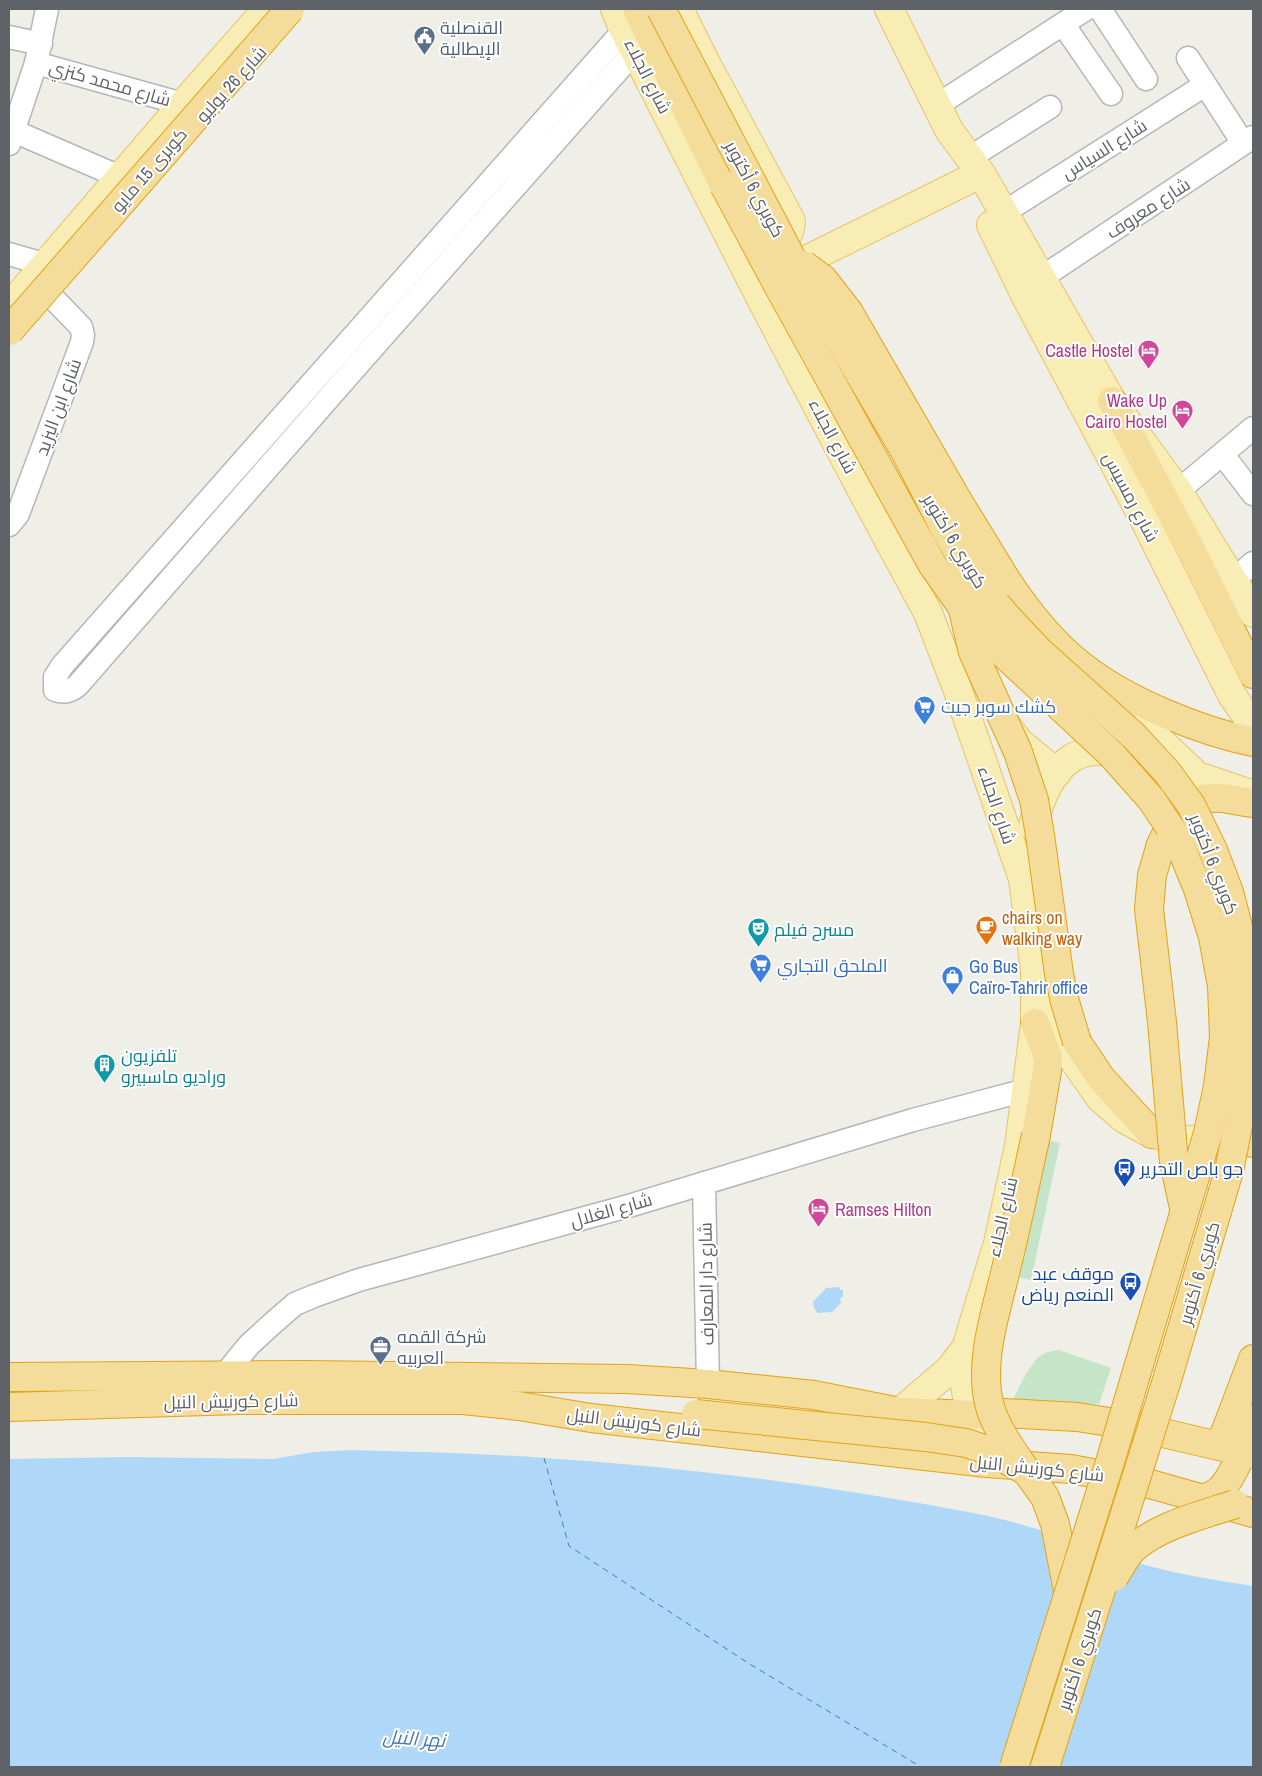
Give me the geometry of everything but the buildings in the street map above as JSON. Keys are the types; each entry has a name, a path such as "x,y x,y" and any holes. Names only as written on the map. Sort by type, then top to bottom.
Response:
{"highway":[{"name":"كوبري 6 أكتوبر","path":"662,9 791,257 906,453 947,533 974,579 1008,619 1040,652 1135,737 1167,772 1191,805 1213,850 1230,892 1240,934 1246,979 1249,1036 1243,1100 1229,1171 1168,1380 1045,1767"},
{"name":"كوبرى 15 مايو","path":"9,331 284,12"},
{"name":"كوبري 6 أكتوبر","path":"628,25 724,185 780,292 932,564 962,608 1004,654 1112,754 1151,799 1177,838 1198,889 1214,937 1220,976 1224,1036 1218,1086 1208,1133 1069,1596 1014,1767"},
{"path":"791,257 823,279 848,311 958,501 1007,581 1037,620 1082,666 1115,688 1147,704 1230,737 1253,742"},
{"path":"1112,401 1188,544 1253,674"},
{"path":"962,608 973,652 1018,752 1034,800 1059,974 1077,1042 1101,1078 1152,1134"},
{"path":"1184,1210 1174,1162 1150,909 1152,875 1160,848 1173,822 1190,803 1205,798 1222,798 1253,803"},
{"path":"1035,1023 1048,1056 1048,1071 1036,1136 994,1322 987,1360 987,1392 993,1415 1027,1472 1045,1497 1055,1524 1069,1596"},
{"path":"1229,1171 1248,1133"},
{"path":"1204,1499 1220,1491 1229,1480 1238,1450 1253,1359"},
{"name":"شارع كورنيش النيل","path":"9,1377 305,1375 626,1379 708,1384 814,1395 893,1411 1077,1417 1129,1425 1238,1450"},
{"name":"شارع كورنيش النيل","path":"9,1407 240,1400 463,1400 519,1406 591,1418 987,1463 1071,1469 1150,1484 1204,1499 1249,1504"},
{"path":"519,1406 555,1400 601,1400 696,1414 926,1437 966,1443 992,1452 1027,1472"},
{"path":"886,1451 898,1450 903,1446 905,1437 893,1411"},
{"path":"1238,1450 1253,1419"},
{"path":"1098,1599 1134,1548 1154,1534 1173,1526 1249,1504"}],"main road":[{"path":"679,9 790,220 790,228 763,303"},
{"name":"شارع رمسيس","path":"889,9 949,130 954,148 969,169 1026,297 1146,523 1232,695 1253,726"},
{"name":"شارع 26 يوليو","path":"9,307 183,104 284,12"},
{"name":"شارع 26 يوليو","path":"9,343 205,112 284,12"},
{"name":"شارع الجلاء","path":"628,25 763,303 928,613 1023,879 1035,970 1035,1023 1019,1146 998,1243 966,1348 964,1380 971,1415 987,1463"},
{"name":"شارع الجلاء","path":"969,169 792,267 781,282 780,294 782,304 884,487 946,606 998,713 1019,742 1057,772"},
{"name":"شارع رمسيس","path":"969,169 982,175 1112,401 1178,492 1244,572 1253,613"},
{"path":"1082,666 1197,775"},
{"path":"1023,879 1035,819 1042,797 1057,772 1073,757 1088,752 1100,751 1171,767 1253,794"},
{"path":"984,768 1007,786 1024,788 1031,785 1036,775 1033,753"},
{"path":"1035,970 1070,1055 1100,1098 1123,1118 1152,1134 1188,1140 1212,1139 1248,1133"},
{"name":"شارع الجلاء","path":"893,1411 950,1370 966,1348"}],"street":[{"path":"47,9 39,54 10,134 120,177"},
{"path":"936,106 1086,9"},
{"path":"1100,9 1146,79"},
{"path":"1064,24 1112,94"},
{"path":"628,25 354,369 78,685 67,692 54,690 55,677 62,666 628,25"},
{"name":"شارع محمد كنزي","path":"9,37 39,54 183,104"},
{"path":"1188,58 1205,85 1248,140"},
{"name":"شارع السياس","path":"1004,213 1205,85"},
{"path":"969,169 1050,107"},
{"name":"شارع معروف","path":"1041,278 1248,140"},
{"path":"9,254 47,264"},
{"name":"شارع ابن اليزيد","path":"9,525 18,514 82,342 83,334 81,327 50,295"},
{"path":"337,354 354,369"},
{"path":"1178,492 1253,428"},
{"path":"1223,455 1253,494"},
{"name":"شارع الغلال","path":"223,1377 249,1346 273,1323 295,1304 314,1296 359,1280 632,1205 913,1120 1026,1090"},
{"name":"شارع دار المعارف","path":"704,1183 708,1384"}],"green space":[{"path":"1041,1139 1060,1143 1031,1280 1012,1276"},
{"path":"1059,1350 1111,1368 1099,1404 1010,1406 1033,1363 1045,1353"}],"water":[{"path":"839,1287 840,1290 843,1290 843,1297 840,1298 841,1303 832,1312 818,1313 814,1308 813,1302 826,1288"},
{"name":"نهر النيل","path":"351,1450 496,1455 598,1462 706,1472 813,1486 920,1503 996,1518 1040,1530 1149,1566 1253,1586 1253,1767 9,1767 9,1459 127,1457 273,1459 314,1452"}],"ferry route":[{"path":"544,1458 569,1546 748,1663 921,1767"}],"place":[{"name":"القنصلية الإيطالية","path":"424,56"},
{"name":"Castle Hostel","path":"1149,369"},
{"name":"Wake Up Cairo Hostel","path":"1183,429"},
{"name":"كشك سوبر جيت","path":"925,725"},
{"name":"chairs on walking way","path":"986,946"},
{"name":"مسرح فيلم","path":"758,948"},
{"name":"الملحق التجاري","path":"761,984"},
{"name":"Go Bus Caïro-Tahrir office","path":"953,995"},
{"name":"تلفزيون وراديو ماسبيرو","path":"105,1084"},
{"name":"جو باص التحرير","path":"1124,1187"},
{"name":"Ramses Hilton","path":"819,1228"},
{"name":"موقف عبد المنعم رياض","path":"1130,1302"},
{"name":"شركة القمه العربيه","path":"381,1365"}]}
